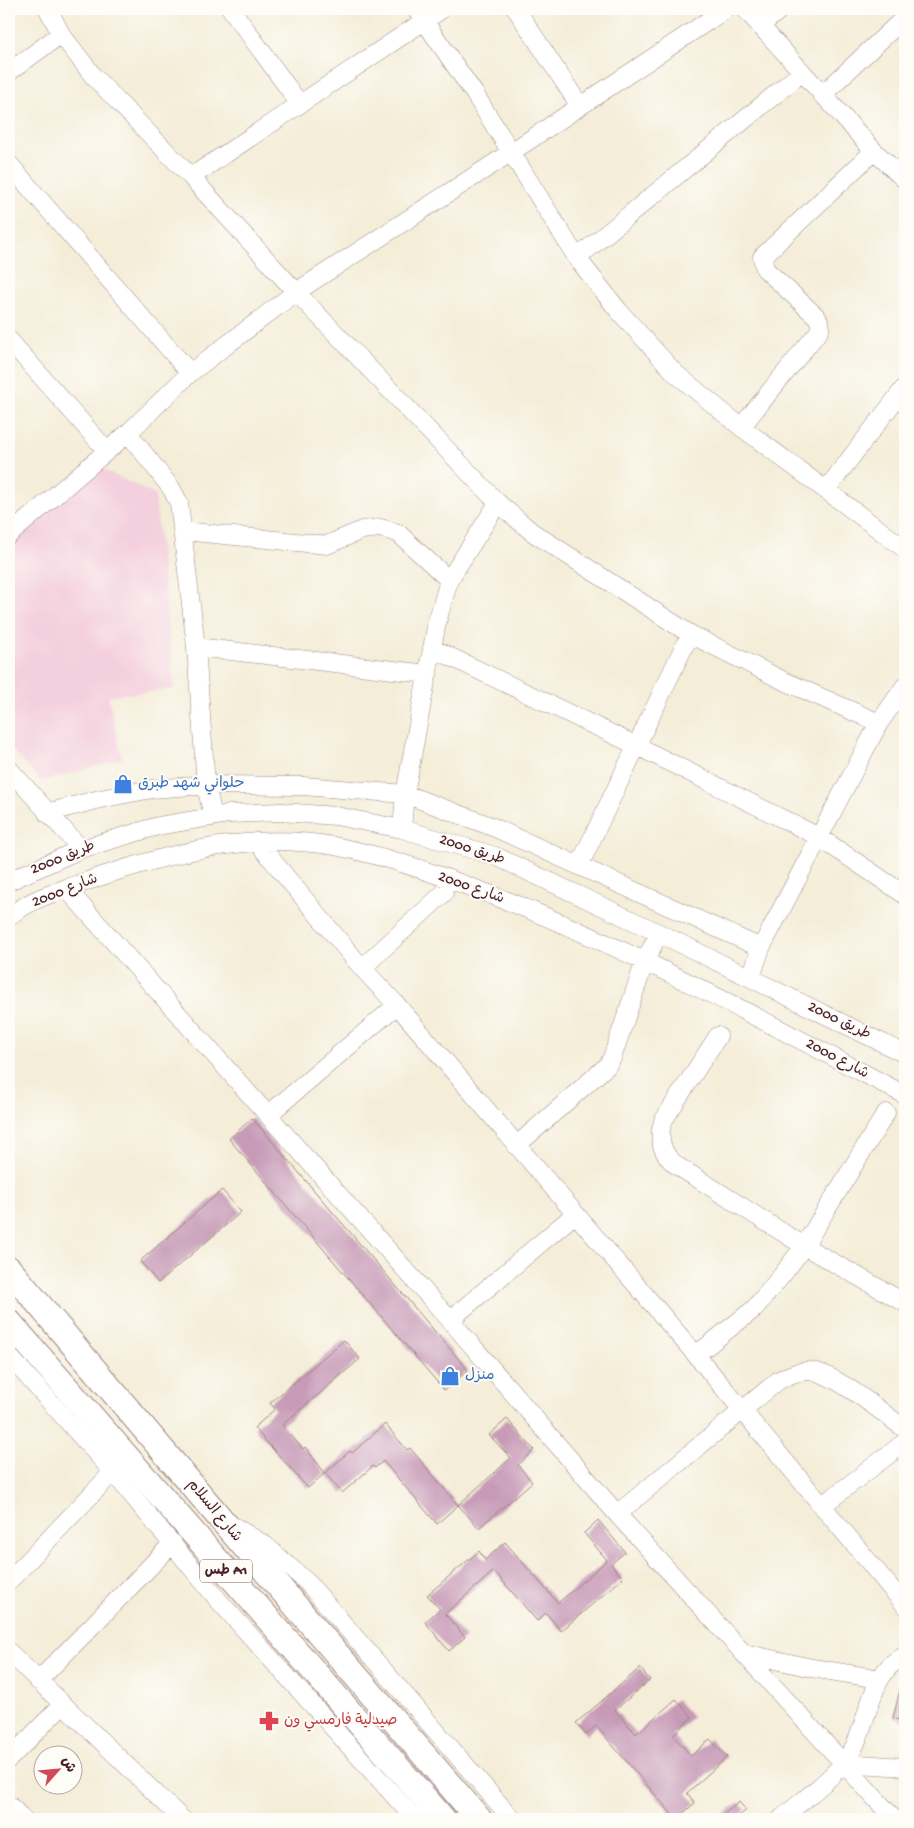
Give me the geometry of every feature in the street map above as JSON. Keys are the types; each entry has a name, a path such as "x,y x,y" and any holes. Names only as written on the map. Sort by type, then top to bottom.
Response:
{"highway":[{"name":"شارع السلام","path":"9,1268 220,1518 480,1819"},
{"name":"شارع السلام","path":"9,1322 443,1819"}],"street":[{"path":"48,9 61,34 94,77 191,177 296,292 498,502 532,532 690,634 782,680 879,723"},
{"path":"231,9 300,103"},
{"path":"191,177 300,103 420,14 442,9"},
{"path":"516,9 580,106"},
{"path":"9,535 107,451 190,373 296,292 510,153 726,9"},
{"path":"745,9 874,151 905,180"},
{"path":"760,26 781,9"},
{"path":"420,14 474,93 577,258 618,310 675,373 741,427 905,549"},
{"path":"822,95 903,19"},
{"path":"9,72 61,34"},
{"path":"577,258 802,73"},
{"path":"741,427 820,330 820,323 817,317 765,269 762,256 874,151"},
{"path":"9,164 190,373"},
{"path":"9,340 107,451"},
{"path":"826,490 905,387"},
{"path":"128,432 171,488 179,503 196,647 206,785 213,817"},
{"path":"402,829 405,794 432,648 449,580 498,502"},
{"path":"182,531 327,545 362,530 380,528 398,533 449,580"},
{"path":"579,866 690,634"},
{"path":"196,647 428,674"},
{"path":"432,648 637,746 820,837 905,895"},
{"path":"751,977 760,948 879,723 905,686"},
{"path":"9,769 81,849"},
{"path":"48,813 100,799 152,789 206,785 303,786 405,794 493,827 760,948"},
{"name":"طريق 2000","path":"9,881 81,849 158,826 229,814 281,812 336,816 402,829 495,856 751,977 905,1054"},
{"path":"257,842 362,968 397,1005 696,1355 905,1605"},
{"name":"شارع 2000","path":"9,916 35,899 66,888 140,864 202,848 257,842 333,846 394,860 570,926 645,961 905,1095"},
{"path":"66,888 450,1320 617,1514 894,1819"},
{"path":"362,968 444,894"},
{"path":"516,1146 607,1066 612,1058 645,961 659,933"},
{"path":"268,1115 397,1005"},
{"path":"718,1036 663,1122 660,1135 666,1155 676,1165 804,1246 905,1303"},
{"path":"696,1355 754,1309 784,1274 804,1246 886,1113"},
{"path":"450,1320 575,1214"},
{"path":"9,1356 113,1472 219,1601 415,1819"},
{"path":"617,1514 779,1380 796,1372 816,1372 834,1379 905,1429"},
{"path":"823,1505 905,1442"},
{"path":"9,1581 113,1472"},
{"path":"220,1518 265,1545 308,1583 512,1819"},
{"path":"38,1682 173,1543"},
{"path":"9,1652 182,1819"},
{"path":"744,1653 812,1668 880,1679"},
{"path":"781,1819 844,1763 855,1745 880,1679 890,1665 905,1656"},
{"path":"9,1759 63,1704"},
{"path":"844,1763 905,1767"},
{"path":"9,1805 23,1819"}],"shaded area":[{"path":"92,464 155,495 174,689 108,696 122,759 41,782 9,746 9,544"}],"building":[{"path":"252,1118 468,1370 444,1390 229,1139"},
{"path":"222,1190 241,1212 158,1283 140,1261"},
{"path":"344,1340 360,1359 282,1425 303,1449 305,1447 325,1473 308,1488 254,1428 275,1409 270,1403"},
{"path":"507,1419 534,1450 518,1465 532,1482 479,1528 458,1505 511,1458 489,1435"},
{"path":"385,1424 407,1450 410,1448 458,1505 437,1524 383,1461 375,1468 373,1466 342,1493 325,1473 350,1451 352,1453"},
{"path":"598,1520 625,1552 611,1564 623,1578 561,1631 546,1613 537,1621 494,1571 445,1614 465,1637 449,1651 425,1622 440,1609 427,1595 479,1551 485,1560 505,1542 558,1603 607,1560 584,1533"},
{"path":"640,1668 650,1680 615,1710 636,1734 676,1699 692,1717 673,1735 691,1756 710,1739 727,1757 687,1793 695,1803 676,1819 596,1726 586,1735 576,1723"},
{"path":"901,1686 905,1687 905,1722 893,1718"},
{"path":"739,1802 746,1810 736,1819 718,1819"}],"place":[{"name":"حلواني شهد طبرق","path":"123,784"},
{"name":"منزل","path":"450,1376"},
{"name":"صيدلية فارمسي ون","path":"269,1721"}]}
